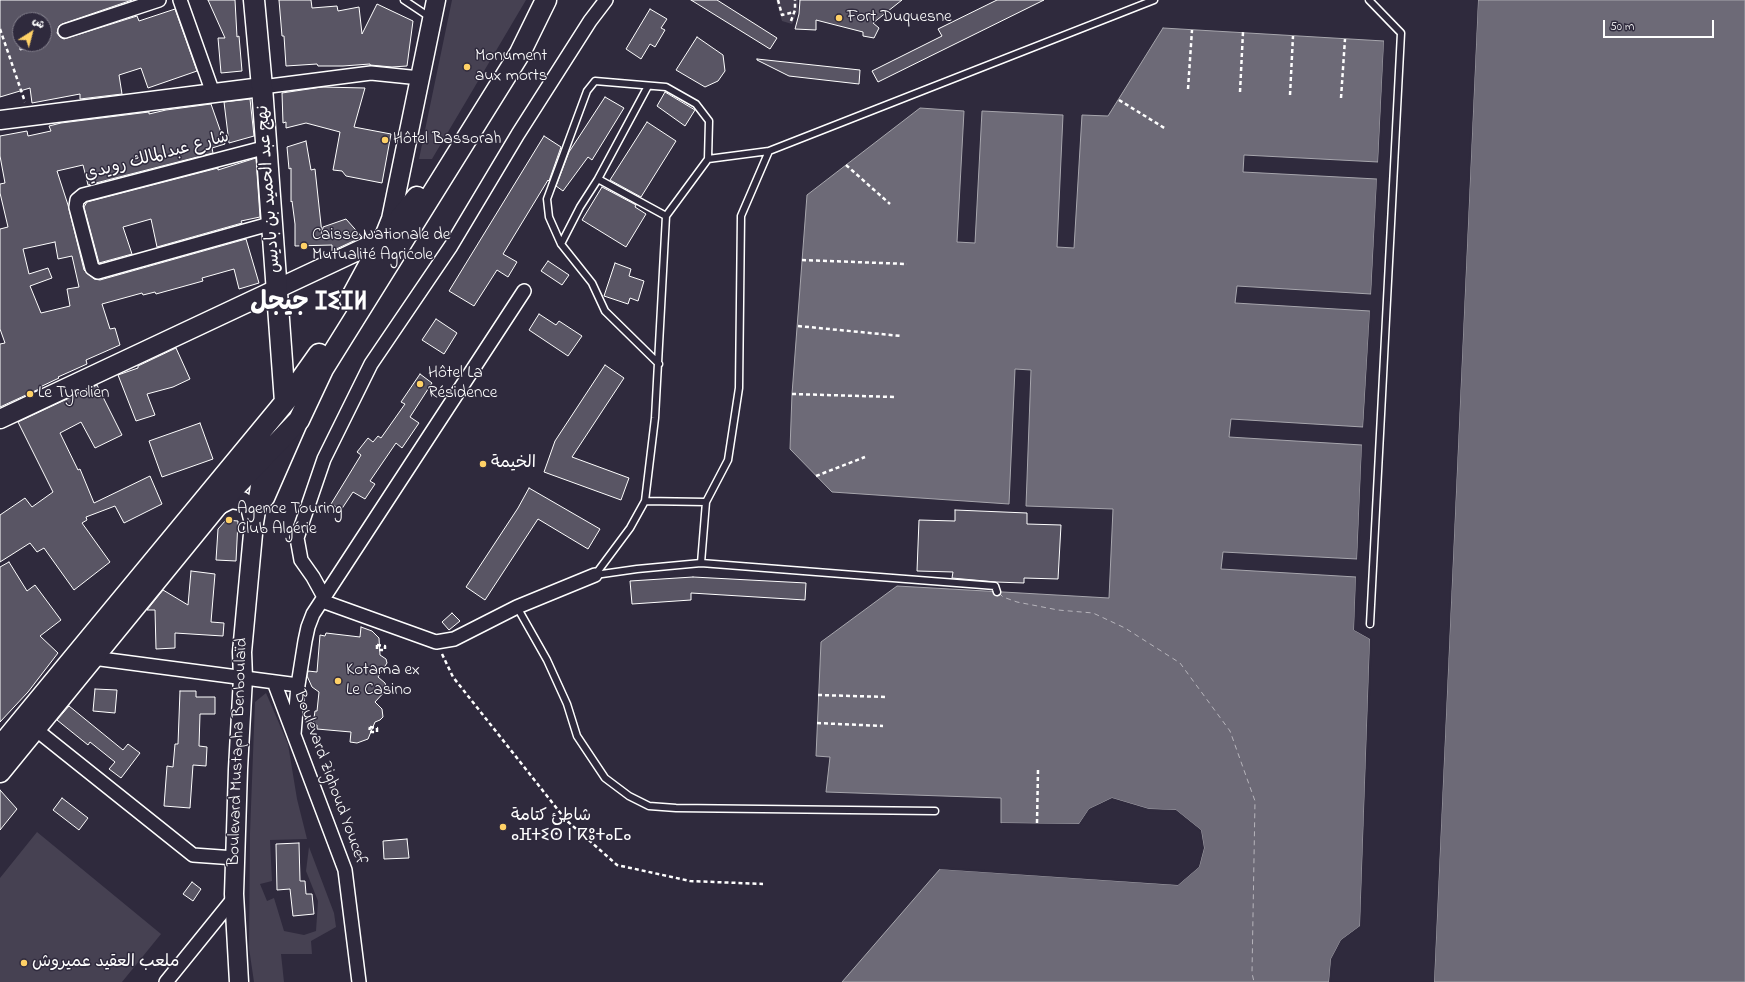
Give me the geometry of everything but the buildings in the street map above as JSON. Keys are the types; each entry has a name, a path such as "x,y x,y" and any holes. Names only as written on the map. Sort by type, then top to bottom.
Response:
{"main road":[{"name":"نهج عبد الحميد بن باديس","path":"254,0 267,146 283,368 289,397 299,420"},
{"path":"391,242 391,219 436,0"},
{"path":"0,772 29,724 289,397 311,366 342,315 391,242 455,154 520,53 546,0"},
{"path":"0,120 262,87"},
{"path":"254,523 323,369 391,242 405,210 455,154"},
{"path":"404,156 405,210"},
{"path":"0,419 278,289 391,242"},
{"path":"254,523 272,418"},
{"path":"0,747 29,724 93,658 217,506 299,420"},
{"path":"217,506 231,499 242,501 250,507 254,523"},
{"name":"Boulevard Mustapha Benboulaïd","path":"239,982 234,898 235,858 243,678 242,652 254,523"}],"street":[{"path":"65,31 159,0"},
{"path":"180,0 213,93"},
{"path":"595,575 517,607 454,639 436,642 323,599 313,577 301,560 298,538 324,459 371,364 451,246 518,134 590,21 606,0"},
{"path":"262,87 371,73 420,78"},
{"name":"شارع عبدالمالك رويدي","path":"267,146 83,195 77,200 76,207 92,268 98,272 273,223"},
{"path":"294,734 298,685 308,627 313,614 524,291"},
{"path":"93,658 298,685"},
{"name":"Boulevard Zighoud Youcef","path":"274,682 345,870 359,982"},
{"path":"29,724 193,855 235,858"},
{"path":"166,982 234,898"}],"lane":[{"path":"708,159 769,151 1154,0"},
{"path":"1369,0 1402,33 1370,624"},
{"path":"406,1 432,19"},
{"path":"595,575 630,528 645,501 655,418 659,364 666,216 708,159 709,121 696,104 666,87 595,81 587,91 548,198 550,217 561,244 569,256 592,283 605,311 659,364"},
{"path":"561,244 580,207 598,179 648,86"},
{"path":"701,563 706,502 728,460 739,388 741,216 769,151"},
{"path":"598,179 666,216"},
{"path":"645,501 706,502"},
{"path":"595,575 636,569 701,563 995,586 997,592"},
{"path":"517,607 547,660 567,704 576,736 605,778 630,796 649,806 676,808 935,810"}],"path":[{"path":"778,0 782,15 794,12"},
{"path":"791,21 794,12 794,0"},
{"path":"0,29 31,117"},
{"path":"1188,89 1192,30"},
{"path":"1240,92 1243,32"},
{"path":"1290,95 1294,36"},
{"path":"1341,98 1346,39"},
{"path":"1119,100 1166,129"},
{"path":"846,165 890,204"},
{"path":"802,260 907,264"},
{"path":"798,326 901,336"},
{"path":"792,394 895,397"},
{"path":"816,476 865,457"},
{"path":"436,642 454,677 566,820 617,865 690,881 763,884"},
{"path":"818,694 887,697"},
{"path":"817,723 883,726"},
{"path":"1037,823 1038,770"}],"shaded area":[{"path":"452,0 526,0 432,159 419,159"},
{"path":"776,0 798,0 798,11 792,24 782,21"},
{"path":"1478,0 1745,0 1745,982 1434,982"},
{"path":"1163,28 1384,41 1378,162 1244,155 1243,172 1377,179 1371,294 1237,286 1235,303 1370,311 1363,427 1231,419 1229,437 1362,445 1357,559 1223,552 1221,569 1356,577 1354,630 1370,639 1360,926 1341,940 1331,959 1329,982 842,982 940,869 1178,885 1199,867 1204,848 1201,830 1176,810 1149,809 1112,798 1089,809 1079,824 1001,823 1001,798 826,792 830,757 816,756 821,642 897,586 1109,598 1113,509 1026,506 1031,370 1015,369 1009,504 832,492 790,449 792,394 807,195 920,108 964,111 957,242 975,243 982,111 1063,115 1057,247 1074,248 1082,115 1108,116"},
{"path":"266,693 288,744 297,799 307,839 270,840 272,881 260,884 267,901 274,898 284,931 304,935 316,931 318,901 306,871 309,847 334,913 336,927 311,941 312,954 281,954 284,982 254,982 249,948 250,833 255,702"},
{"path":"37,832 161,934 122,982 0,982 0,878"}],"pier":[{"path":"1476,0 1478,0 1434,982 1432,982"},
{"path":"1384,41 1386,41 1380,162 1378,164"},
{"path":"1377,177 1379,179 1373,294 1371,296"},
{"path":"1370,309 1372,311 1365,428 1363,429"},
{"path":"1362,443 1364,445 1359,559 1357,561"},
{"path":"1356,575 1358,577 1356,628 1372,639 1362,926 1343,941 1333,959 1331,982 1329,982 1331,959 1341,940 1360,926 1370,639 1354,630"},
{"path":"1112,798 1149,809 1176,810 1201,830 1204,848 1199,867 1178,885 937,869 940,867 1177,883 1197,866 1202,848 1199,831 1175,812 1149,811 1112,800 1090,810 1080,826 1002,825 1001,823 1079,824 1089,809"}],"ferry route":[{"path":"999,593 1003,597 1017,602 1058,610 1093,613 1125,628 1180,663 1230,731 1255,801 1252,973 1254,982"}],"place":[{"name":"Fort Duquesne","path":"839,18"},
{"name":"Monument aux morts","path":"467,67"},
{"name":"Hôtel Bassorah","path":"385,140"},
{"name":"Caisse Nationale de Mutualité Agricole","path":"304,246"},
{"name":"Hôtel La Résidence","path":"420,384"},
{"name":"Le Tyrolien","path":"30,394"},
{"name":"الخيمة","path":"483,464"},
{"name":"Agence Touring Club Algérie","path":"229,520"},
{"name":"Kotama ex Le Casino","path":"338,681"},
{"name":"شاطئ كتامة ⴰⴼⵜⵉⵙ ⵏ ⴽⵓⵜⴰⵎⴰ","path":"503,827"},
{"name":"ملعب العقيد عميروش","path":"24,963"}],"district":[{"name":"جيجل ⵊⵉⵊⵍ","path":"309,305"}]}
